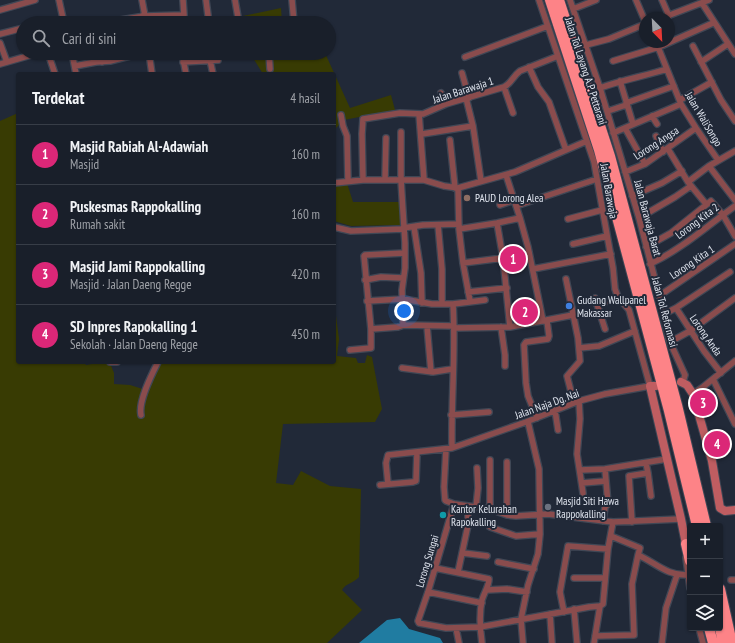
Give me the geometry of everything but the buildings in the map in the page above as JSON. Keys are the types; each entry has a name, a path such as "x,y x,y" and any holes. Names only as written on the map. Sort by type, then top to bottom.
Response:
{"highway":[{"path":"545,0 580,92"},
{"name":"Jalan Tol Layang A.P. Pettarani","path":"550,0 599,150"},
{"name":"Jalan Tol Layang A.P. Pettarani","path":"559,0 594,106"},
{"path":"566,0 597,101 610,156"},
{"name":"Jalan Tol Reformasi","path":"594,106 610,156 677,405 705,523"},
{"name":"Jalan Tol Reformasi","path":"599,150 669,410 696,523"},
{"path":"686,544 690,559"},
{"path":"721,595 732,643"},
{"path":"710,631 713,643"},
{"path":"721,631 723,643"}],"street":[{"path":"0,10 35,0"},
{"path":"60,0 63,16"},
{"path":"142,0 144,16 184,14 182,0"},
{"path":"206,0 208,16"},
{"path":"235,0 238,16"},
{"path":"292,0 293,16"},
{"name":"Jalan Barawaja","path":"539,0 587,141 597,179 611,254 615,288 618,297 629,310 653,386"},
{"name":"Jalan Barawaja Barat","path":"570,0 600,88 639,218 670,342 685,375 682,382"},
{"path":"573,9 596,0"},
{"path":"636,0 641,12"},
{"path":"662,0 667,12"},
{"path":"675,13 709,0"},
{"path":"699,3 735,54"},
{"path":"675,38 713,23"},
{"path":"465,57 548,26"},
{"path":"586,45 609,39 639,26"},
{"path":"0,34 16,30"},
{"path":"702,62 728,44"},
{"path":"0,45 7,62"},
{"path":"693,46 721,100 735,121"},
{"path":"613,61 647,48"},
{"name":"Jalan WaliSongo","path":"659,48 681,102 696,128 718,160"},
{"name":"Jalan Barawaja 1","path":"363,180 362,134 364,119 400,113 419,114 430,112 446,104 511,84 518,72 558,56"},
{"path":"0,64 16,59"},
{"path":"50,60 54,72"},
{"path":"74,60 76,72"},
{"path":"75,66 113,60"},
{"path":"151,60 152,72"},
{"path":"210,60 213,72"},
{"path":"186,72 183,62 218,60"},
{"path":"269,60 270,69"},
{"path":"529,67 538,87 549,102 566,150"},
{"path":"600,88 620,81 667,69"},
{"path":"462,73 473,126 481,181"},
{"path":"620,81 633,124"},
{"path":"613,133 681,102 712,82"},
{"path":"611,110 674,86"},
{"path":"504,87 513,113"},
{"path":"442,93 446,104"},
{"path":"419,114 422,134 424,180"},
{"path":"341,115 342,126 347,136 348,181"},
{"path":"652,116 656,124"},
{"path":"422,134 473,126"},
{"path":"625,128 645,164"},
{"name":"Lorong Angsa","path":"625,172 645,164 696,128"},
{"path":"401,132 401,180 405,253 403,278 403,325"},
{"path":"656,136 706,204"},
{"path":"385,180 386,138"},
{"path":"450,140 456,188 458,226 470,301"},
{"path":"336,183 363,180 424,180 456,188 520,171 587,141"},
{"path":"639,218 675,198 709,166 734,153"},
{"path":"709,166 735,200"},
{"path":"632,196 662,183 682,171"},
{"path":"506,175 520,218 549,336 548,339 526,342 524,345 527,389 536,418"},
{"path":"500,205 515,203 597,179"},
{"path":"646,247 671,233 711,201 723,215 735,236"},
{"name":"Lorong Kita 2","path":"650,264 665,257 685,244 735,206"},
{"path":"568,219 602,210"},
{"path":"336,227 351,231 403,229 428,225 458,226 497,223 520,218"},
{"path":"497,223 507,288 510,327"},
{"path":"438,225 442,269 442,304"},
{"path":"414,227 421,273 422,303"},
{"path":"573,244 607,236"},
{"name":"Lorong Kita 1","path":"659,296 735,244"},
{"path":"350,350 371,348 371,328 367,302 364,255 405,253"},
{"path":"533,269 611,254"},
{"path":"463,263 503,258"},
{"path":"664,314 676,308 730,272"},
{"path":"365,280 381,277 403,278"},
{"path":"566,279 579,348 580,361 567,376 580,419 577,451 583,493"},
{"path":"468,292 507,288"},
{"path":"597,305 618,297"},
{"path":"595,298 605,329"},
{"path":"670,342 690,331 735,298"},
{"path":"367,302 403,299 422,303 453,304 485,300"},
{"path":"452,448 451,415 454,327 453,304"},
{"name":"Lorong Anda","path":"676,308 690,331 721,373"},
{"path":"371,328 398,327 403,325 510,327 573,316"},
{"path":"428,326 431,372"},
{"path":"501,327 505,366"},
{"path":"579,348 599,346 635,331"},
{"path":"693,394 735,361"},
{"path":"141,415 140,406 157,364"},
{"path":"402,368 431,372 452,369"},
{"path":"713,379 735,424"},
{"path":"682,382 693,394 712,461 720,508 725,511 735,510"},
{"path":"653,386 667,459 686,544 687,560"},
{"name":"Jalan Naja Dg. Nai","path":"388,484 386,463 387,456 452,448 528,422 576,402 605,394 653,386"},
{"path":"554,410 558,430"},
{"path":"451,415 489,412"},
{"path":"523,643 521,619 538,554 540,534 538,466 528,422"},
{"path":"446,449 444,487 445,500 454,504 490,509 507,515 516,516 554,514 613,522 681,519"},
{"path":"380,485 416,481 417,452"},
{"path":"580,470 605,470 667,459"},
{"path":"490,460 490,509"},
{"path":"507,462 507,515"},
{"path":"646,463 651,496"},
{"path":"476,507 478,488 477,468"},
{"path":"603,521 604,507 608,504 605,470"},
{"path":"632,522 629,476 648,473"},
{"path":"582,483 606,481"},
{"name":"Lorong Sungai","path":"454,504 418,622 446,628 456,628"},
{"path":"458,572 468,525 468,506"},
{"path":"594,643 600,606 603,604 608,550 613,522"},
{"path":"490,527 516,536 540,534"},
{"path":"595,636 634,635 632,584 640,548 610,536"},
{"path":"564,612 560,592 568,546 608,550"},
{"path":"463,553 487,556"},
{"path":"638,555 677,575 687,575"},
{"path":"498,562 534,569"},
{"path":"435,568 489,579 482,603 480,627 482,643"},
{"path":"662,643 666,608 677,575"},
{"path":"574,578 605,578"},
{"path":"487,590 507,589 527,592"},
{"path":"428,592 482,603"},
{"path":"459,643 456,628 480,627 574,609 600,606"},
{"path":"574,609 577,643"},
{"path":"550,614 552,643"},
{"path":"700,631 703,643"}],"shaded area":[{"path":"281,8 282,16 243,16"},
{"path":"254,60 328,60 334,72 262,72"},
{"path":"336,77 350,108 391,95 395,110 344,120 336,128"},
{"path":"16,114 16,364 110,364 114,373 114,384 130,385 146,390 159,364 336,364 336,316 339,339 337,356 356,358 358,363 365,363 367,355 372,357 382,409 375,422 283,424 276,483 293,485 301,471 330,486 361,489 359,577 342,590 362,610 327,643 0,643 0,121"},
{"path":"336,182 347,183 353,202 400,202 402,225 351,226 336,222"}],"water":[{"path":"400,618 409,629 440,638 443,643 359,643 387,620"}],"place":[{"name":"PAUD Lorong Alea","path":"467,198"},
{"name":"Masjid Rabiah Al-Adawiah","path":"513,259"},
{"name":"Gudang Wallpanel Makassar","path":"569,306"},
{"name":"Puskesmas Rappokalling","path":"525,312"},
{"name":"Masjid Jami Rappokalling","path":"703,403"},
{"name":"SD Inpres Rapokalling 1","path":"717,444"},
{"name":"Masjid Siti Hawa Rappokalling","path":"548,507"},
{"name":"Kantor Kelurahan Rapokalling","path":"443,515"}]}
